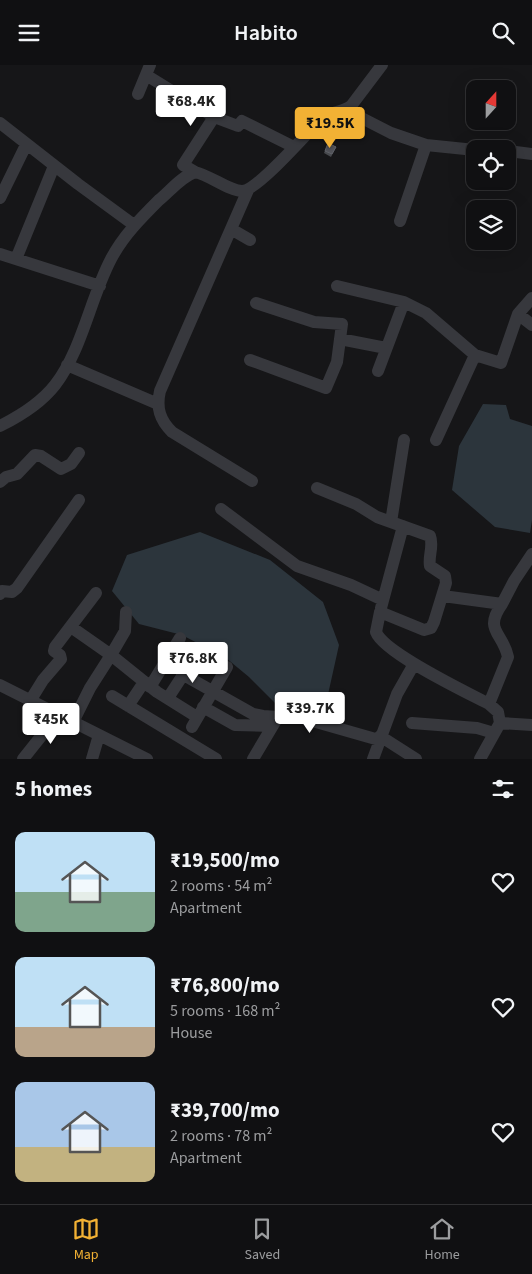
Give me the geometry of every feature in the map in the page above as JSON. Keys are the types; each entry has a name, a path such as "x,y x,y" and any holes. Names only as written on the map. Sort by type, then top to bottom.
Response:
{"street":[{"path":"252,481 172,431 161,418 158,404 160,391 248,190 326,115 346,110 358,99 382,65"},
{"path":"138,94 148,70 214,117 238,126 242,121 294,147"},
{"path":"346,110 391,133 426,145 466,149"},
{"path":"214,117 183,165 237,190 248,190"},
{"path":"0,123 26,145 134,225"},
{"path":"0,198 26,145"},
{"path":"400,221 426,145"},
{"path":"516,152 532,154"},
{"path":"16,259 54,166"},
{"path":"0,426 25,412 44,397 54,386 67,365 110,261 120,242 134,225 183,179 195,172"},
{"path":"231,229 250,240"},
{"path":"0,254 100,286"},
{"path":"337,286 404,302 426,313 475,355 501,363 518,314 532,298"},
{"path":"378,371 404,302"},
{"path":"250,360 326,388 338,363 342,324 314,322 256,303"},
{"path":"518,314 532,325"},
{"path":"340,339 386,347"},
{"path":"436,440 475,355"},
{"path":"67,365 158,404"},
{"path":"404,440 397,524 376,627 378,637 382,642 414,664 489,704 498,712 497,728 480,759"},
{"path":"0,482 6,477 17,474 35,455 41,456 61,469 70,464 79,453"},
{"path":"221,509 297,566 351,585 381,606 428,630 434,623 446,580 442,574 430,566 432,543 430,536 377,517 349,500 317,488"},
{"path":"0,594 2,591 12,592 17,588 79,500"},
{"path":"489,704 508,657 507,650 494,630 493,624 514,581 532,554"},
{"path":"30,701 42,680 61,659 54,649 96,593"},
{"path":"443,596 502,604"},
{"path":"73,722 90,688 125,631 126,612"},
{"path":"71,627 111,655 147,684 197,717 235,725 275,721 288,714 380,738 416,759"},
{"path":"128,706 147,684 180,638"},
{"path":"168,699 196,655"},
{"path":"373,759 397,695 414,664"},
{"path":"197,717 227,667"},
{"path":"182,675 258,715 275,721"},
{"path":"0,685 147,759"},
{"path":"112,695 216,759"},
{"path":"23,759 58,715"},
{"path":"253,759 275,721"},
{"path":"412,723 477,728 532,725"},
{"path":"92,759 99,735"}],"shaded area":[{"path":"483,404 506,405 510,419 532,426 532,520 530,533 495,527 452,490 459,446"},
{"path":"200,532 270,560 323,602 339,645 325,708 277,705 249,677 226,658 182,635 139,624 112,591 127,555"}],"building":[{"path":"328,143 336,147 332,154 325,151"}]}
